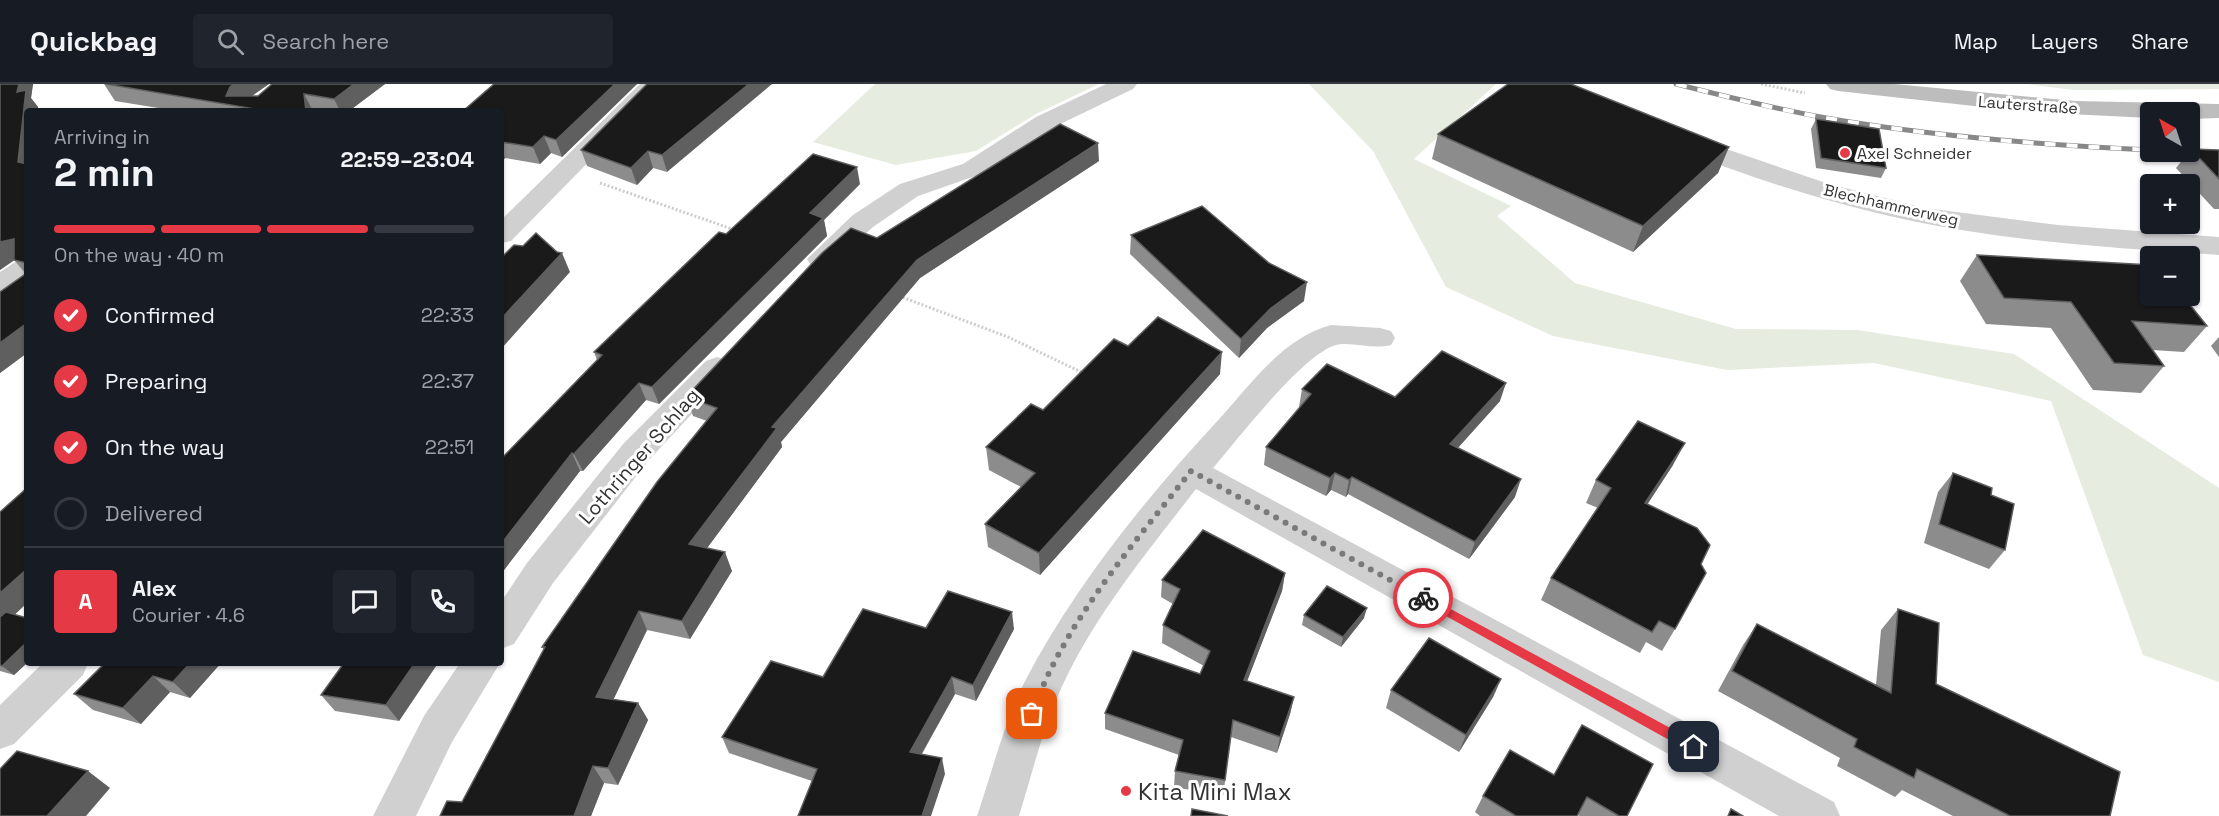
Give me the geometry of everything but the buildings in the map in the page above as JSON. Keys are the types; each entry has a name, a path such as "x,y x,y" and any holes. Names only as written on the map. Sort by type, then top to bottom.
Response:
{"main road":[{"name":"Lauterstraße","path":"1838,84 2031,106 2219,111"}],"street":[{"path":"504,232 653,84"},
{"path":"799,281 863,221 909,190 972,170 1045,122 1125,84"},
{"name":"Blechhammerweg","path":"1657,132 1723,159 1861,201 1960,221 2063,234 2219,246"},
{"path":"0,286 24,269"},
{"path":"998,816 1038,695 1079,621 1124,556 1191,471 1292,358 1331,335 1380,338"},
{"name":"Lothringer Schlag","path":"504,628 540,573 636,452 734,350"},
{"path":"1191,471 1819,816"},
{"path":"0,731 66,666"},
{"path":"394,816 438,729 480,666"}],"path":[{"path":"566,171 742,233"},
{"path":"890,292 1008,337 1092,377"}],"shaded area":[{"path":"875,84 1099,84 1036,114 976,151 896,165 813,142"},
{"path":"1309,84 1496,84 1414,159 1511,206 1497,216 1575,283 1736,329 1857,330 2014,354 2219,488 2219,682 2143,655 2051,401 1874,363 1727,370 1553,336 1446,287 1373,151"},
{"path":"2026,84 2219,84 2219,89 2074,90"}],"railway":[{"path":"1676,84 1793,112 1912,131 2071,146 2140,149"}],"way so far":[{"path":"1032,714 1038,695 1079,621 1124,556 1191,471 1423,598"}],"place":[{"name":"Axel Schneider","path":"1845,153"},
{"name":"Kita Mini Max","path":"1126,791"}],"route":[{"path":"1423,598 1694,747"}]}
